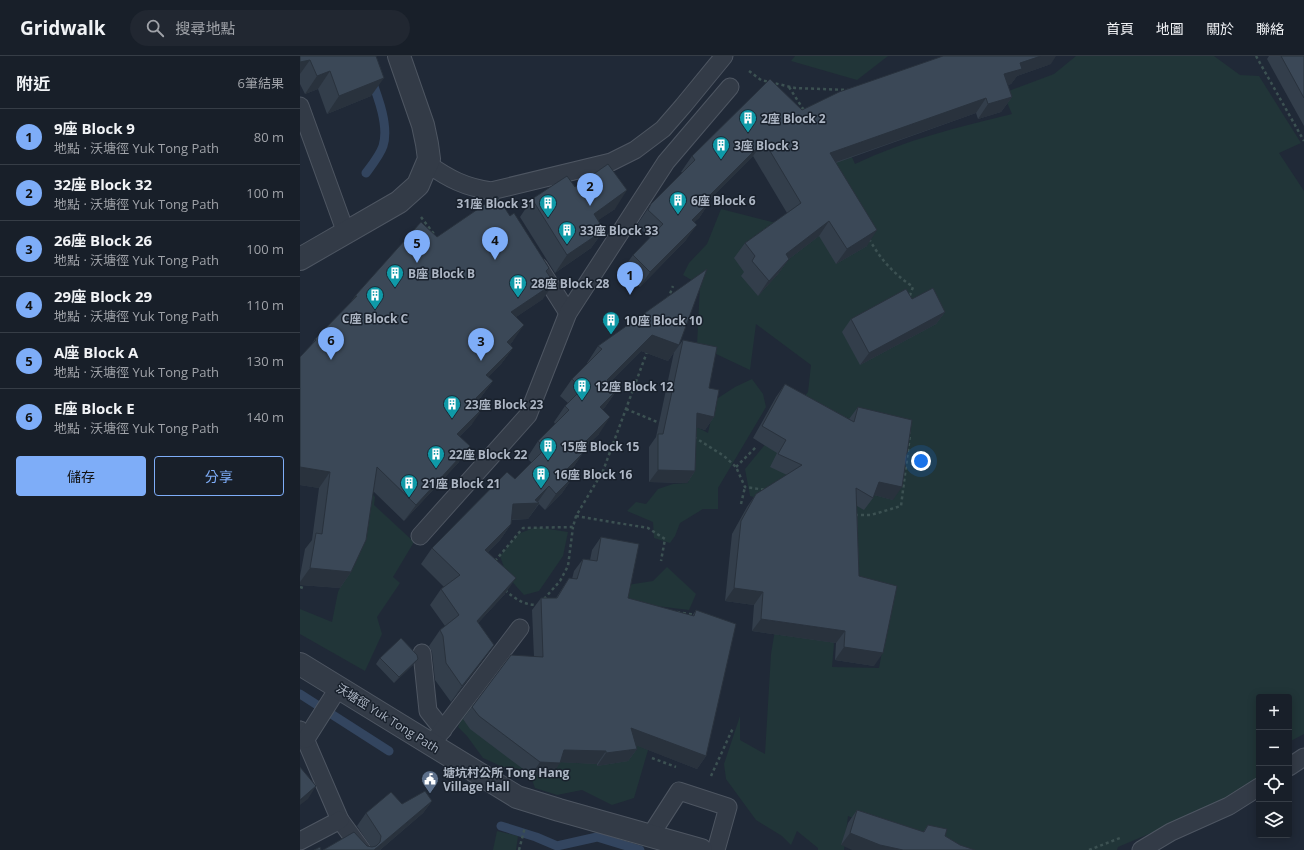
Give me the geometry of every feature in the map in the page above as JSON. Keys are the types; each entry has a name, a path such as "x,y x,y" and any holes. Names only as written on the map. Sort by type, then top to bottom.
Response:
{"street":[{"path":"300,259 399,202 418,185 429,159 423,126 399,56"},
{"name":"沃塘徑 Yuk Tong Path","path":"300,664 339,687 437,737 518,797 702,850"}],"lane":[{"path":"428,164 444,176 475,188 495,198 611,162 635,150 663,130 724,56"},
{"path":"420,536 528,415 568,313 666,162 730,87"},
{"path":"300,106 346,233"},
{"path":"532,256 568,313"},
{"path":"437,737 520,628"},
{"path":"422,653 428,712 437,737"},
{"path":"339,687 303,735 340,820 362,850"},
{"path":"1290,766 1304,757"},
{"path":"1141,850 1171,832 1229,806 1256,789"},
{"path":"650,836 680,791 728,807 716,850"},
{"path":"300,841 340,820"}],"path":[{"path":"1256,56 1304,141"},
{"path":"748,70 761,80 789,87 852,90"},
{"path":"789,87 806,113"},
{"path":"420,215 437,238"},
{"path":"866,234 881,258 897,276 912,287 907,304"},
{"path":"667,300 673,286"},
{"path":"503,587 514,598 528,605 538,606 560,581 568,566 573,527 576,516 603,471 648,349"},
{"path":"626,409 670,427"},
{"path":"854,521 852,514 871,515 901,506 910,435 907,429"},
{"path":"691,436 724,456 736,467 745,487 740,504"},
{"path":"736,467 756,447"},
{"path":"745,487 767,491"},
{"path":"576,516 648,528 665,538 661,561"},
{"path":"491,565 523,528 573,527"},
{"path":"670,611 700,616"},
{"path":"709,783 733,728"},
{"path":"519,850 527,821"}],"green space":[{"path":"795,56 888,56 857,80 791,61"},
{"path":"1076,56 1214,56 1240,75 1259,76 1301,143 1279,153 1304,191 1304,734 1292,740 1292,694 1256,694 1256,779 1229,800 1118,847 1117,850 934,850 848,816 844,850 818,850 818,848 797,831 791,845 782,836 756,820 726,779 724,764 740,716 740,740 765,754 771,654 775,630 826,619 834,644 832,667 879,668 892,597 776,578 792,507 750,496 745,469 808,392 811,365 756,324 750,370 697,345 700,285 683,275 689,263 707,244 721,209 772,222 801,219 819,146 845,141 855,164 874,155 912,141 1012,114 1003,93 1054,74"},
{"path":"752,379 763,394 766,407 718,488 718,509 703,509 680,523 675,536 670,543 654,538 653,522 627,511 636,502 646,504 658,489 673,484 688,483 693,425 708,433 715,400 735,387"},
{"path":"346,463 375,497 374,505 414,542 393,577 400,583 377,617 382,634 365,671 300,634 300,609 332,622 338,592 355,556"},
{"path":"536,527 568,532 563,556 539,591 524,595 507,576 500,556 518,534"},
{"path":"667,567 696,594 689,610 624,602 627,585 653,581"},
{"path":"488,702 651,740 634,798 612,805 582,790 557,795 535,788 529,772 503,767 483,758 467,736 458,727 469,703"},
{"path":"497,831 518,836 516,850 493,850"}],"building":[{"path":"300,56 376,56 384,78 339,96 330,71 317,76 310,60 300,62"},
{"path":"943,56 1041,56 1020,63 1022,69 1004,74 1012,97 988,104 986,98 830,153 877,230 847,249 829,221 786,254 789,259 769,281 752,261 755,256 745,243 801,203 764,141 706,199 709,203 692,220 697,225 650,272 633,255 663,224 648,210 651,204 695,160 692,156 770,79 802,110 839,92"},
{"path":"1281,56 1304,56 1304,98"},
{"path":"608,164 627,190 594,214 604,230 567,255 532,199 567,176 575,187"},
{"path":"497,196 510,216 514,213 549,268 546,271 554,283 511,312 524,325 507,342 513,348 486,375 493,381 476,398 484,407 457,434 470,446 416,505 377,467 366,540 351,572 310,568 316,533 322,534 330,472 300,467 300,357 316,340 315,339 357,296 355,296 421,222 437,237"},
{"path":"707,269 679,345 652,335 607,380 617,390 600,407 610,417 579,448 583,453 566,470 573,477 556,494 549,486 535,500 539,503 513,504 511,524 485,550 516,578 477,621 494,645 462,686 446,663 443,636 440,630 459,615 441,589 460,575 432,548 507,472 515,479 545,449 538,441 569,410 565,406 582,389 572,379 602,349 598,346"},
{"path":"933,288 945,312 869,353 851,319 906,289 912,299"},
{"path":"683,340 717,347 709,388 719,390 714,417 697,413 695,471 658,470 658,434 663,434"},
{"path":"785,384 854,422 858,407 912,420 902,487 879,482 873,498 856,488 859,576 897,586 883,653 844,647 845,631 761,619 763,592 734,588 741,521 756,494 802,465 778,454 786,440 762,426"},
{"path":"601,537 639,544 628,598 694,616 696,610 736,624 706,756 631,728 637,749 606,753 606,751 564,750 560,763 540,762 479,716 472,707 511,655 543,657 541,598 557,598 569,578 577,579 583,559 597,561"},
{"path":"401,638 417,655 418,659 399,677 380,658"},
{"path":"300,767 316,786 300,800"},
{"path":"425,791 432,801 374,850 323,850 354,832 367,846 376,846 380,842 381,836 366,813 391,792 402,804"},
{"path":"857,810 924,832 928,825 947,829 945,836 960,845 975,850 903,850 880,845 850,833"},
{"path":"320,847 321,850 314,850"}],"waterway":[{"path":"363,56 379,101 385,136 380,153 366,173"},
{"path":"300,694 389,751"},
{"path":"501,826 536,837 557,846 597,837 640,850"}],"place":[{"name":"2座 Block 2","path":"748,133"},
{"name":"3座 Block 3","path":"721,160"},
{"name":"32座 Block 32","path":"590,206"},
{"name":"6座 Block 6","path":"678,215"},
{"name":"31座 Block 31","path":"548,218"},
{"name":"33座 Block 33","path":"567,245"},
{"name":"29座 Block 29","path":"495,260"},
{"name":"A座 Block A","path":"417,263"},
{"name":"B座 Block B","path":"395,288"},
{"name":"9座 Block 9","path":"630,295"},
{"name":"28座 Block 28","path":"518,298"},
{"name":"C座 Block C","path":"375,310"},
{"name":"10座 Block 10","path":"611,335"},
{"name":"E座 Block E","path":"331,360"},
{"name":"26座 Block 26","path":"481,361"},
{"name":"12座 Block 12","path":"582,401"},
{"name":"23座 Block 23","path":"452,419"},
{"name":"15座 Block 15","path":"548,461"},
{"name":"22座 Block 22","path":"436,469"},
{"name":"16座 Block 16","path":"541,489"},
{"name":"21座 Block 21","path":"409,498"},
{"name":"塘坑村公所 Tong Hang Village Hall","path":"430,794"}]}
